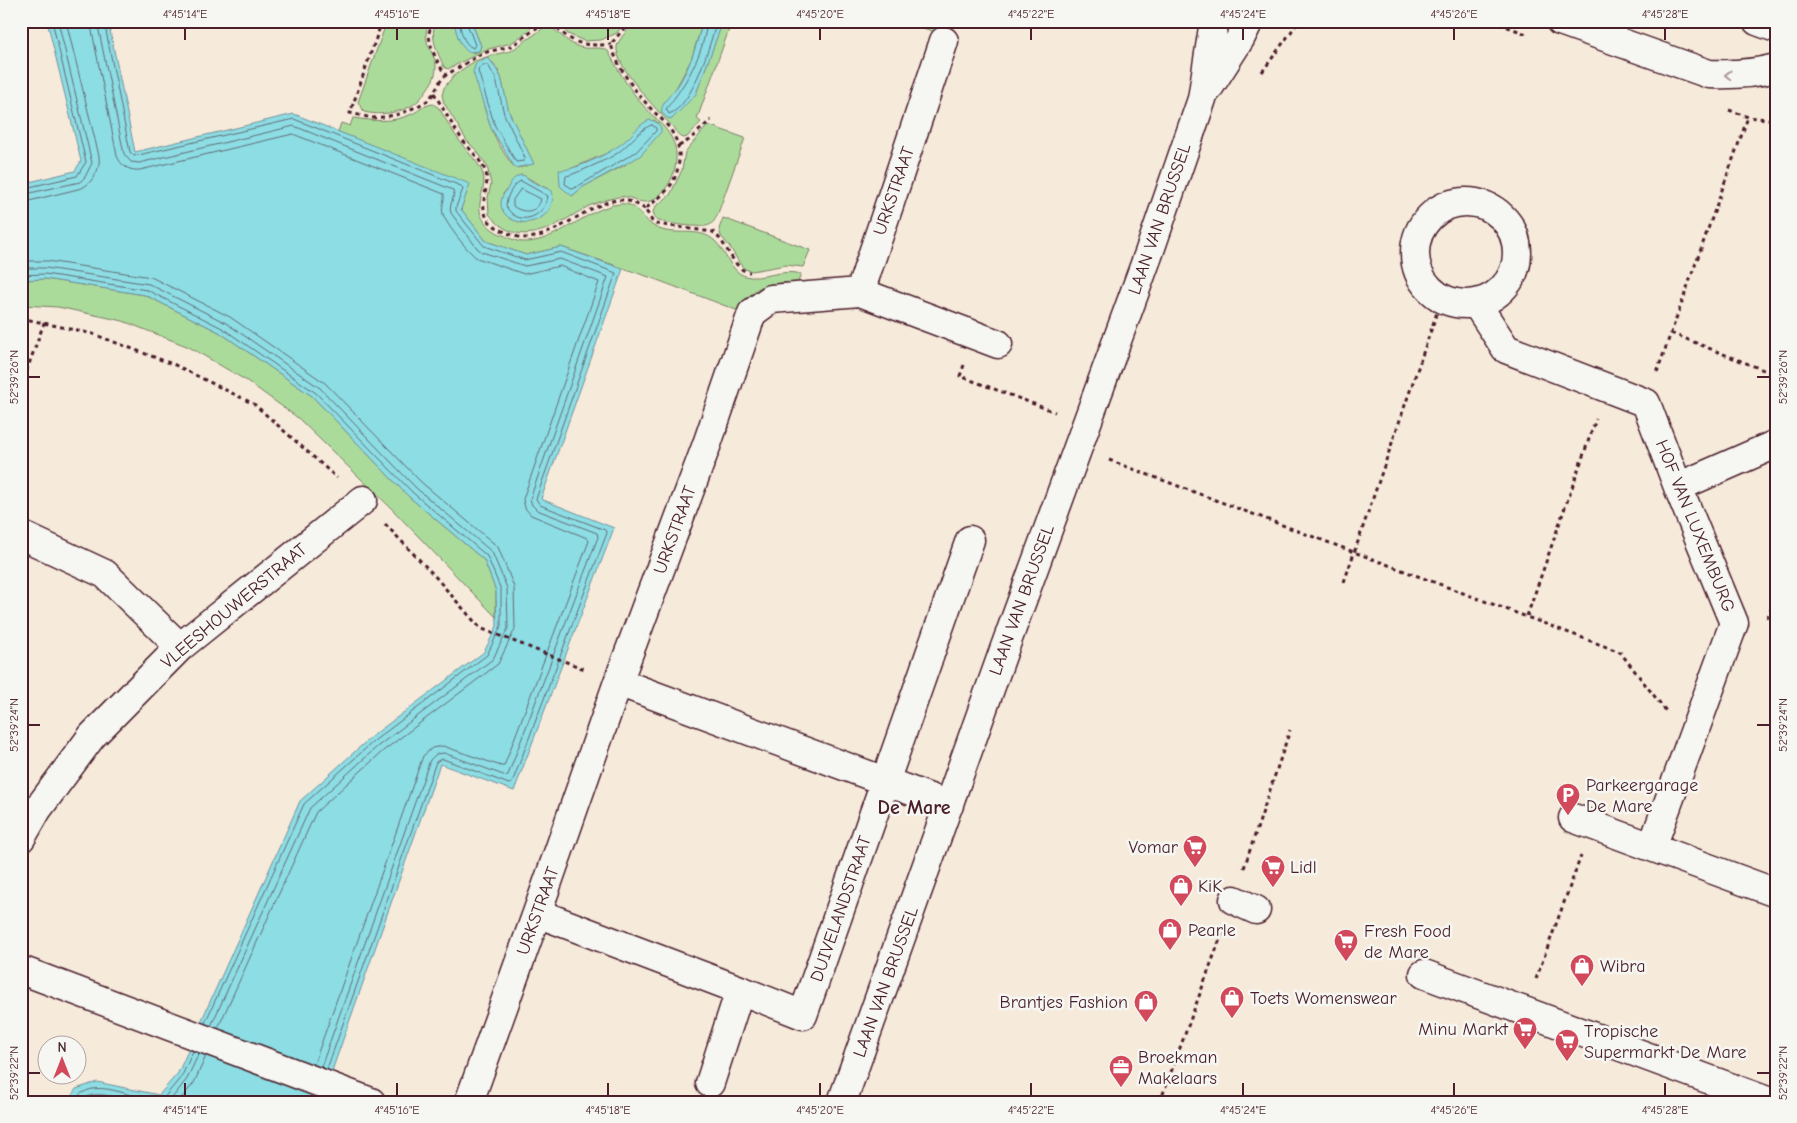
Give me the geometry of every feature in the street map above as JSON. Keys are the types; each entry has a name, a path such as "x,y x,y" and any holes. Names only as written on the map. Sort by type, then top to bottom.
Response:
{"street":[{"name":"LAAN VAN BRUSSEL","path":"842,1102 1202,99 1214,21"},
{"name":"LAAN VAN BRUSSEL","path":"1202,99 1240,39 1249,21"},
{"path":"1560,21 1709,74 1754,73 1776,68"},
{"path":"1757,21 1776,28"},
{"name":"URKSTRAAT","path":"469,1102 618,682 707,444 752,312 771,299 860,292 944,41"},
{"path":"1465,202 1482,204 1497,212 1509,224 1516,239 1518,256 1514,272 1505,286 1492,297 1476,303 1465,304 1442,298 1429,288 1420,274 1415,258 1416,241 1423,226 1434,213 1449,205 1465,202"},
{"path":"860,292 986,339"},
{"path":"1476,303 1506,349 1646,403"},
{"name":"HOF VAN LUXEMBURG","path":"1646,403 1734,623 1652,847"},
{"path":"1678,486 1776,444"},
{"name":"VLEESHOUWERSTRAAT","path":"21,838 37,810 92,736 180,647 363,500"},
{"path":"21,535 105,574 180,647"},
{"name":"DUIVELANDSTRAAT","path":"537,913 803,1015 970,540"},
{"path":"618,682 949,805"},
{"path":"1583,821 1776,893"},
{"path":"21,970 371,1102"},
{"path":"1424,974 1524,1010 1753,1099"},
{"path":"710,1083 740,990"}],"path":[{"path":"382,21 350,113 372,118 400,114 427,101 446,75 483,53 512,46 546,21"},
{"path":"430,21 429,35 441,68 446,75"},
{"path":"553,21 565,36 589,46 611,44 630,21"},
{"path":"1272,58 1299,21"},
{"path":"611,44 620,66 630,83 668,127 679,146 675,179 662,196 645,209"},
{"path":"434,93 464,141 482,164 487,183 484,193 485,213 490,222 501,229 521,238 528,238 553,230 607,202 629,201 645,209 656,224 713,232 730,252 738,267 746,272 753,272"},
{"path":"1646,403 1748,117"},
{"path":"679,146 689,140 711,120"},
{"path":"1344,582 1442,298"},
{"path":"21,318 94,334 175,365 254,404 363,500 432,573 480,628 578,666"},
{"path":"21,386 44,323"},
{"path":"1671,332 1776,375"},
{"path":"986,339 960,376 1082,436 1355,552 1620,652 1690,742"},
{"path":"1527,616 1607,388"},
{"path":"1160,1102 1245,905 1290,730"},
{"path":"1524,1010 1583,821"}],"green space":[{"path":"387,21 429,22 426,36 435,61 435,75 420,99 407,108 400,111 378,114 364,112 358,102"},
{"path":"439,21 454,21 458,37 473,53 479,51 481,46 471,21 538,21 526,33 511,43 485,50 448,69 444,67 434,41 435,24 438,25"},
{"path":"558,21 625,21 617,33 601,40 584,41 568,34"},
{"path":"634,21 703,21 691,60 674,92 696,94 723,21 732,21 697,119 701,122 687,137 684,138 678,134 638,88 622,65 617,46"},
{"path":"902,21 951,21 951,22 947,36"},
{"path":"549,26 569,42 579,47 599,48 608,51 622,76 643,106 667,131 675,145 676,160 671,180 664,191 654,199 641,202 628,197 618,197 589,206 539,232 526,234 513,232 501,226 489,214 488,197 491,184 487,166 467,141 444,103 442,95 444,88 454,75 475,61 511,51","holes":["487,58 493,63 501,76 507,107 533,163 523,167 515,168 506,156 488,118 476,63","654,120 658,123 625,165 583,187 572,196 568,170 612,151","521,175 552,191 522,223 506,215 503,194 517,177"]},
{"path":"433,104 439,108 458,139 481,170 484,184 480,205 481,215 493,230 500,234 513,240 534,241 554,234 604,208 617,204 626,204 631,205 651,224 662,230 702,234 710,237 716,242 740,274 758,277 786,272 801,274 798,282 763,286 751,295 739,311 652,278 561,247 526,255 486,241 461,209 469,185 338,132 341,123 350,126 353,118 397,119"},
{"path":"708,125 745,138 717,216 712,224 705,226 666,223 656,220 653,212 655,207 670,195 682,170 685,152"},
{"path":"723,218 810,250 803,267 786,265 752,271 745,269 721,236 719,229"},
{"path":"45,279 145,295 219,332 312,396 408,496 484,560 496,591 496,617 391,508 298,418 247,381 189,347 123,321 58,307 21,305 21,280"}],"water":[{"path":"47,21 108,21 135,152 294,114 470,184 461,209 486,241 526,255 561,247 623,269 541,499 614,528 514,791 440,764 321,1102 67,1102 76,1089 97,1082 159,1095 178,1073 300,801 371,737 484,652 497,626 496,591 484,560 408,496 312,396 219,332 145,295 45,279 21,280 21,184 75,171 81,161"},
{"path":"454,21 471,21 481,46 479,51 468,52 462,46"},
{"path":"703,21 723,21 696,94 672,119 667,118 662,113 663,106 687,69"},
{"path":"487,58 501,77 509,112 534,164 515,168 491,128 473,72 476,63"},
{"path":"650,120 661,127 661,132 640,156 583,187 572,196 560,186 559,170 584,164 603,155 620,145 646,121"},
{"path":"521,175 553,193 549,210 541,218 532,222 514,220 506,216 502,209 501,201 505,192 513,180"}],"place":[{"name":"Parkeergarage De Mare","path":"1568,816"},
{"name":"Vomar","path":"1195,868"},
{"name":"Lidl","path":"1273,888"},
{"name":"KiK","path":"1181,907"},
{"name":"Pearle","path":"1170,951"},
{"name":"Fresh Food de Mare","path":"1346,962"},
{"name":"Wibra","path":"1582,987"},
{"name":"Toets Womenswear","path":"1232,1019"},
{"name":"Brantjes Fashion","path":"1146,1023"},
{"name":"Minu Markt","path":"1525,1050"},
{"name":"Tropische Supermarkt De Mare","path":"1567,1062"},
{"name":"Broekman Makelaars","path":"1121,1088"}],"district":[{"name":"De Mare","path":"914,807"}]}
